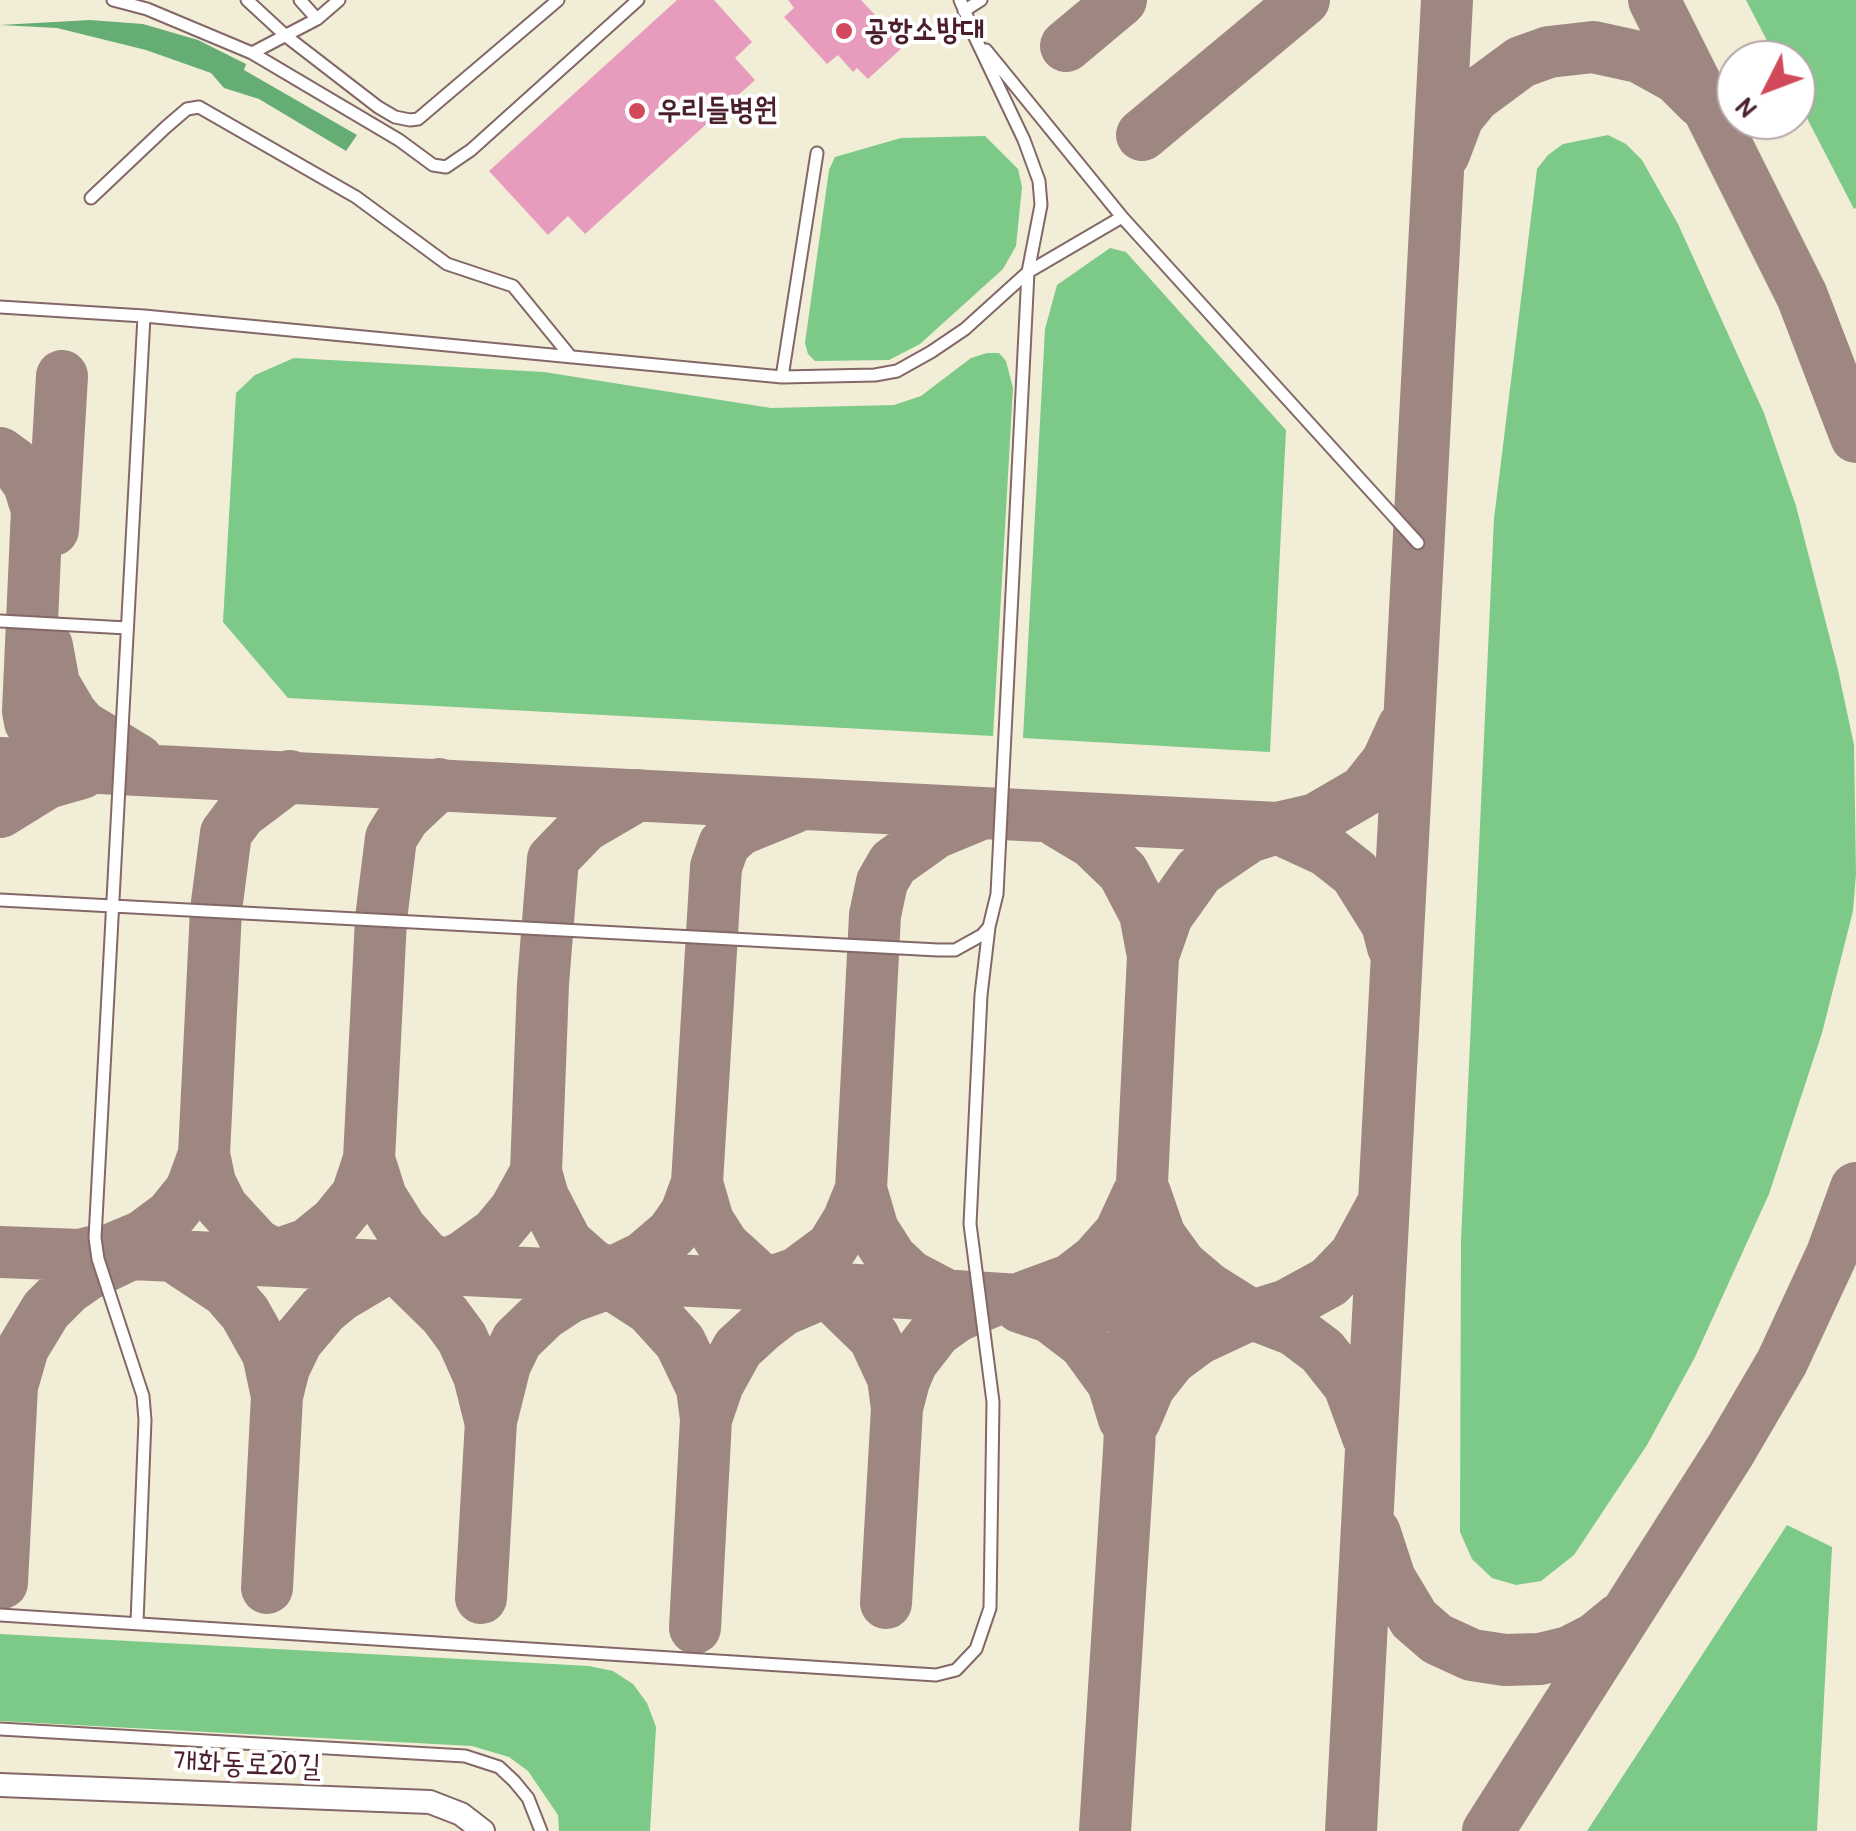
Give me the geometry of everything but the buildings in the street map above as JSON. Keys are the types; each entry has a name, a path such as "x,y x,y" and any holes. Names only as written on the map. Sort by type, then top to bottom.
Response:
{"street":[{"name":"개화동로20길","path":"0,1784 430,1802 461,1814 483,1831"}],"lane":[{"path":"113,0 147,9 252,53 399,140 432,165 446,167 638,0"},
{"path":"247,0 286,36 378,107 410,120 418,119 558,0"},
{"path":"300,0 317,20"},
{"path":"252,53 317,20 339,0"},
{"path":"0,1615 936,1675 956,1670 976,1649 990,1608 993,1402 970,1224 981,995 997,894 1028,272 1041,204 1039,182 1024,140 962,6 981,0"},
{"path":"972,31 1122,217 1418,543"},
{"path":"91,198 166,126 187,110 198,107 356,197 447,264 514,286 571,357"},
{"path":"782,377 817,153"},
{"path":"0,308 144,316 782,377 875,375 897,371 966,329 1028,272 1122,217"},
{"path":"136,1622 146,1420 143,1396 98,1259 95,1238 144,316"},
{"path":"0,621 128,628"},
{"path":"0,900 938,950 964,947 989,927"},
{"path":"0,1729 466,1756 499,1768 514,1780 528,1798 541,1831"}],"green space":[{"path":"1746,0 1856,0 1856,208 1816,136 1816,40 1767,40"},
{"path":"90,20 143,24 198,40 246,64 244,70 357,135 346,151 259,99 224,88 211,73 146,50 57,28 0,25"},
{"path":"1608,135 1626,144 1642,160 1678,224 1764,413 1796,506 1854,745 1856,874 1853,911 1822,1033 1769,1194 1695,1357 1647,1445 1574,1555 1541,1581 1516,1585 1492,1578 1472,1559 1460,1532 1461,1240 1494,519 1537,169 1563,144"},
{"path":"985,136 1018,169 1022,187 1016,246 1003,269 920,344 889,360 815,361 805,343 829,170 835,157 901,138"},
{"path":"1110,248 1126,252 1286,430 1270,752 1023,738 1045,329 1057,285"},
{"path":"999,353 1006,361 1013,388 993,736 288,698 223,622 236,393 255,375 294,358 544,372 771,408 894,405 921,396 971,358"},
{"path":"1787,1525 1832,1547 1817,1831 1587,1831"},
{"path":"0,1634 589,1666 613,1671 633,1684 647,1703 656,1727 650,1831 559,1831 558,1815 528,1771 509,1757 472,1746 0,1721"}],"taxiway":[{"path":"1066,46 1121,0"},
{"path":"1142,135 1304,0"},
{"path":"1351,1831 1447,0"},
{"path":"1654,0 1802,296 1856,437"},
{"path":"1444,154 1458,117 1475,96 1521,62 1549,52 1593,47 1639,57 1677,78 1700,101"},
{"path":"53,530 62,376"},
{"path":"0,453 15,464 29,484 37,510 30,722 50,748 78,763 92,765"},
{"path":"47,646 54,684 71,713 82,726 138,760"},
{"path":"0,763 1277,828 1316,819 1364,791 1387,762 1403,727"},
{"path":"0,812 47,783 82,773"},
{"path":"285,1260 257,1245 222,1207 210,1183 204,1154 216,910 226,833 241,813 290,776"},
{"path":"439,784 404,817 391,838 381,919 369,1159 381,1197 401,1229 426,1257 451,1268"},
{"path":"618,1277 592,1265 567,1243 543,1197 536,1172 543,984 553,859 585,826 638,795"},
{"path":"779,1285 758,1277 724,1246 708,1221 697,1183 716,867 724,844 739,830 793,808"},
{"path":"948,1296 910,1276 891,1258 873,1230 861,1189 875,915 882,882 893,863 935,833 976,816"},
{"path":"1053,819 1093,843 1123,872 1145,914 1153,956 1129,1450 1105,1831"},
{"path":"1153,956 1167,916 1199,871 1249,837 1277,828 1327,851 1355,873 1387,924 1393,947"},
{"path":"105,1252 143,1236 170,1216 191,1190 204,1154"},
{"path":"270,1257 308,1244 335,1222 357,1195 369,1159"},
{"path":"439,1268 463,1257 496,1233 515,1210 536,1172"},
{"path":"605,1276 644,1257 672,1233 686,1213 697,1183"},
{"path":"1488,1831 1730,1451 1782,1362 1832,1254 1856,1188"},
{"path":"765,1284 797,1273 832,1247 861,1189"},
{"path":"1145,1193 1160,1236 1181,1265 1208,1288 1251,1315"},
{"path":"1024,1297 1070,1280 1096,1260 1120,1233 1138,1194"},
{"path":"0,1252 91,1252 776,1285 1134,1307 1231,1317 1255,1315 1287,1305 1329,1282 1355,1255 1380,1209"},
{"path":"2,1583 12,1386 23,1348 46,1310 67,1289 127,1256"},
{"path":"173,1256 226,1291 245,1313 268,1354 277,1396"},
{"path":"267,1588 277,1396 284,1368 297,1341 323,1310 392,1265"},
{"path":"395,1266 445,1315 462,1338 479,1376 490,1420"},
{"path":"599,1276 650,1309 680,1342 702,1388 706,1419"},
{"path":"481,1598 491,1421 505,1365 517,1340 544,1314 570,1297 615,1281"},
{"path":"816,1288 838,1302 874,1337 893,1378 897,1408"},
{"path":"695,1628 706,1419 718,1384 738,1348 761,1327 783,1310 832,1289"},
{"path":"886,1603 897,1408 904,1381 912,1362 936,1331 957,1316 995,1300"},
{"path":"1020,1307 1050,1317 1084,1343 1113,1383 1124,1419"},
{"path":"1255,1315 1294,1330 1322,1351 1349,1385 1368,1437"},
{"path":"1135,1420 1149,1387 1171,1359 1198,1339 1245,1317"},
{"path":"1375,1533 1390,1579 1414,1619 1437,1639 1472,1655 1505,1660 1540,1659 1569,1652 1596,1638 1619,1619"}],"place":[{"name":"공항소방대","path":"844,31"},
{"name":"우리들병원","path":"637,111"}]}
